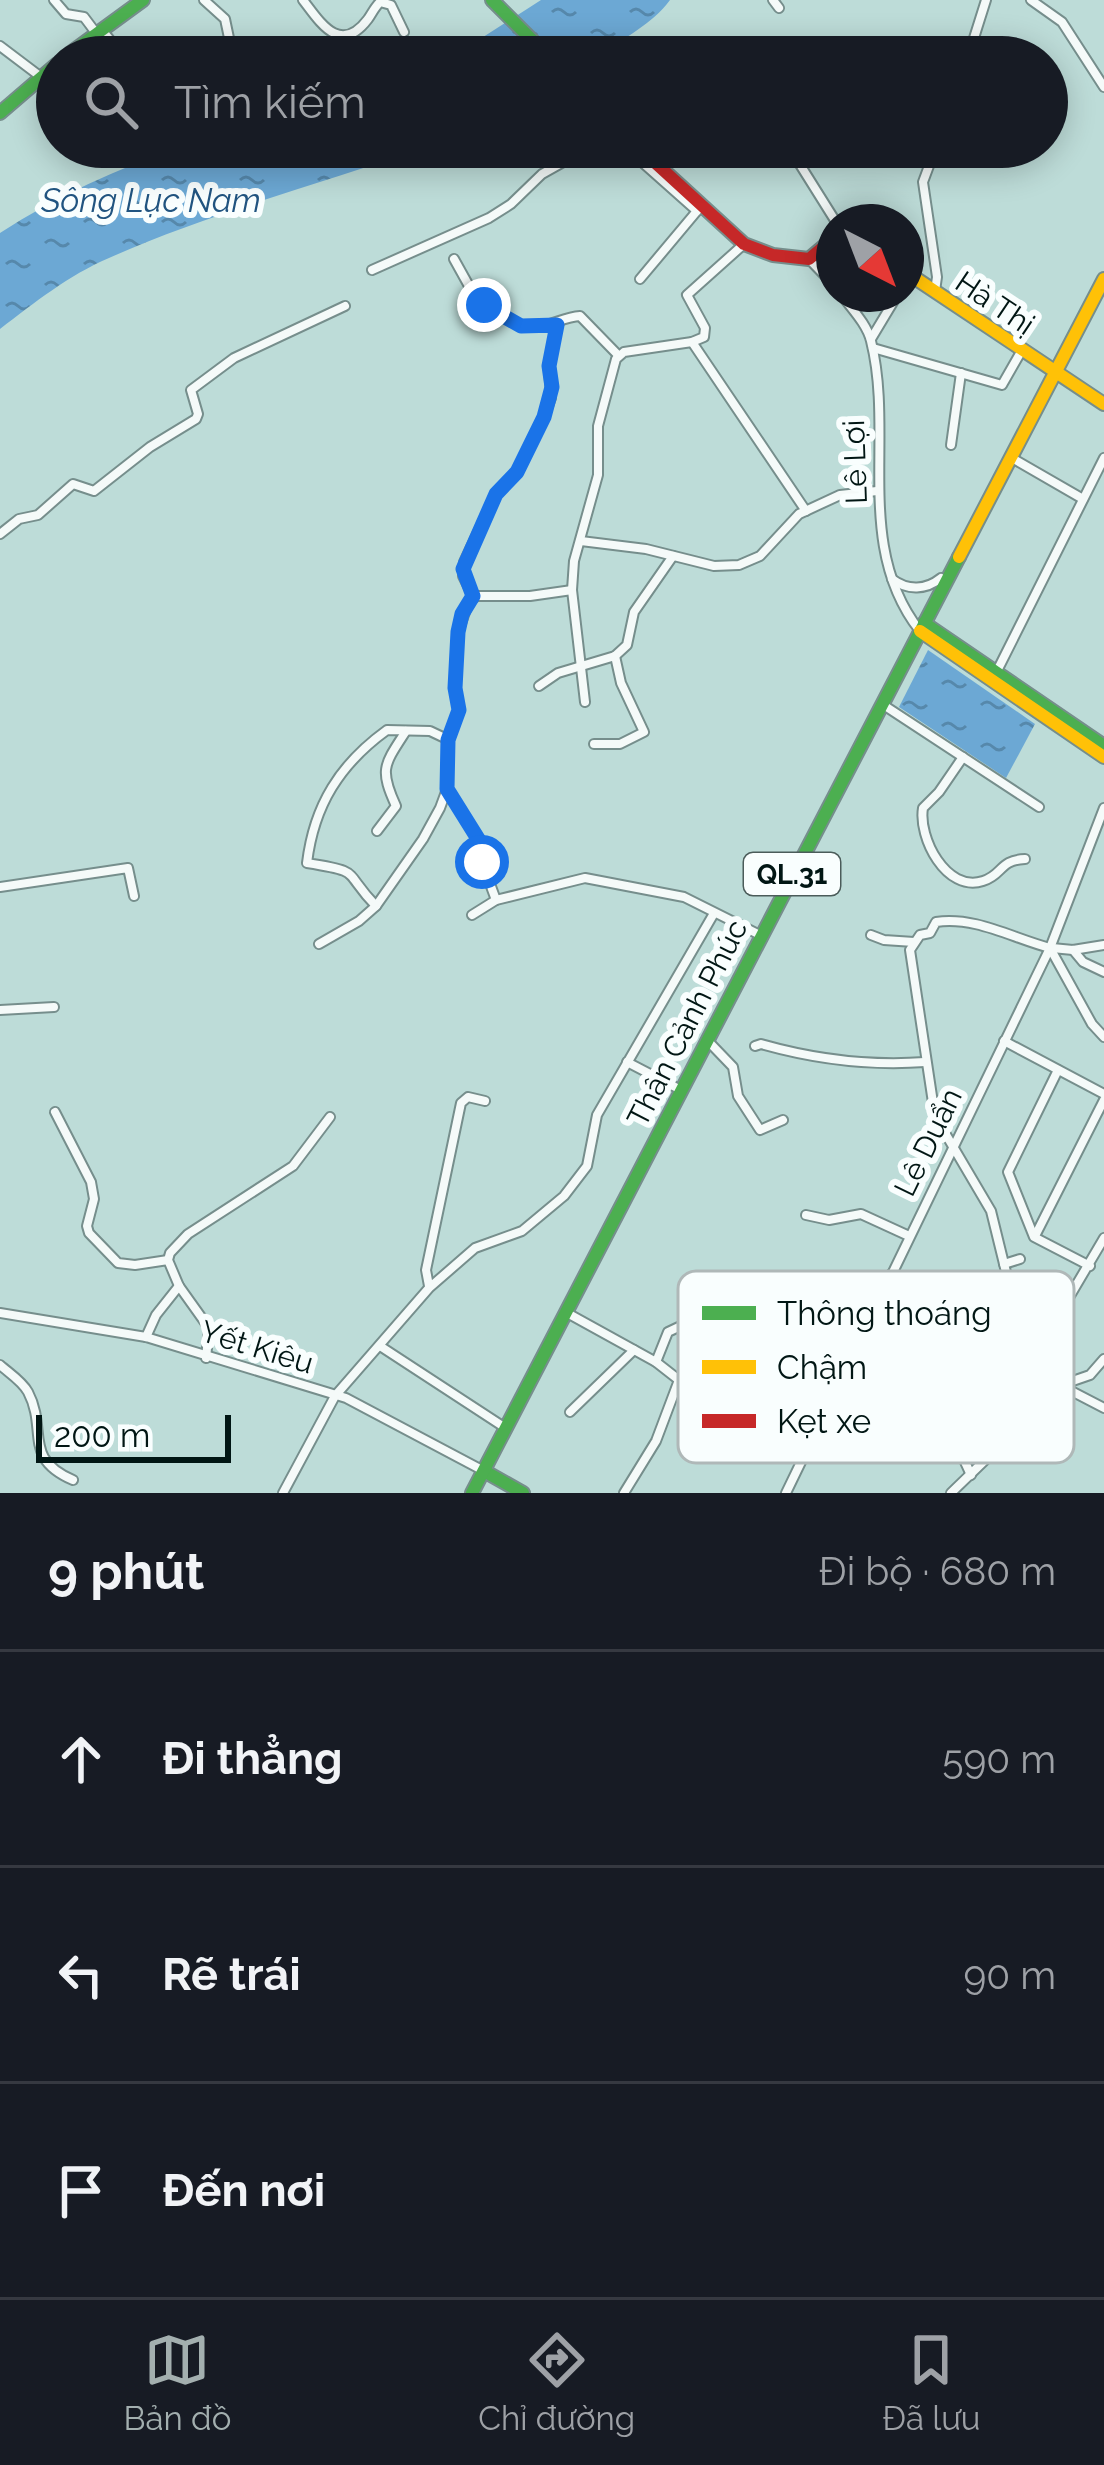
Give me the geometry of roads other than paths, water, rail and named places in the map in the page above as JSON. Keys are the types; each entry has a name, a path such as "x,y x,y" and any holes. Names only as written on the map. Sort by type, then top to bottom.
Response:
{"main road":[{"path":"91,36 143,0"},
{"path":"492,0 528,36"},
{"path":"0,113 36,81"},
{"path":"659,168 744,244 773,255 809,259 816,253"},
{"name":"Thân Cảnh Phúc","path":"484,1471 1104,279"},
{"name":"Hà Thị","path":"924,285 1104,404"},
{"path":"922,627 1104,757"},
{"path":"994,677 1104,746"},
{"path":"484,1471 523,1493"},
{"name":"QL.31","path":"472,1493 484,1471"}],"street":[{"path":"54,0 66,14 84,17 103,36"},
{"path":"204,0 225,20 228,36"},
{"path":"303,0 320,25 340,36 366,22 376,4 392,2 404,32"},
{"path":"975,36 986,0"},
{"path":"1031,0 1061,22 1104,87"},
{"path":"0,46 36,73"},
{"path":"372,270 489,218 553,168"},
{"path":"640,279 699,208 651,168"},
{"path":"802,168 825,204"},
{"path":"928,168 923,182 935,291"},
{"path":"619,355 700,340 706,331 687,295 744,244"},
{"path":"454,259 479,304 521,326 557,325 569,316 580,316 619,355"},
{"path":"809,259 816,266"},
{"path":"0,534 19,520 38,515 74,484 94,491 150,447 196,419 191,390 234,358 345,306"},
{"name":"Lê Lợi","path":"853,312 872,343 878,413 877,491 896,597 905,613 908,653"},
{"path":"888,312 872,343 1002,385 1022,350"},
{"path":"473,596 463,576 464,562 490,505 517,472 544,417 552,387 549,366 557,325"},
{"path":"692,342 806,511"},
{"path":"585,702 572,590 574,561 599,466 598,426 619,355"},
{"path":"951,445 961,373"},
{"path":"1011,458 1084,499"},
{"path":"994,677 1104,458"},
{"path":"581,541 611,542 714,566 740,565 760,556 806,511 840,495 877,491"},
{"path":"539,686 558,673 615,656 627,645 634,612 673,556"},
{"path":"892,579 915,588 932,585 952,569"},
{"path":"473,596 572,590"},
{"path":"319,944 376,906 423,839 447,789 448,740 459,710 455,688 458,632 473,596"},
{"path":"905,613 922,627"},
{"path":"594,745 620,744 644,732 621,683 615,656"},
{"path":"882,704 1039,807"},
{"path":"377,831 397,806 386,788 384,772 406,731"},
{"path":"376,906 352,873 342,867 308,863 316,816 337,777 382,733 430,731 448,740"},
{"path":"963,757 922,808 921,826 932,850 948,873 968,882 986,880 1007,861 1025,859"},
{"path":"447,789 480,842 496,900"},
{"name":"Lê Duẩn","path":"892,1271 1050,948 1104,808"},
{"path":"0,887 128,868 134,896"},
{"path":"472,914 496,900 585,878 683,897 760,935"},
{"path":"283,1493 334,1396 429,1288 475,1248 522,1231 564,1196 587,1166 597,1115 713,915"},
{"path":"1007,1271 991,1211 932,1107 910,950 936,922 950,920 977,922 1050,948 1104,946"},
{"path":"871,935 914,942"},
{"path":"1050,948 1104,1037"},
{"path":"1073,950 1083,962 1104,972"},
{"path":"0,1010 54,1006"},
{"path":"706,1039 733,1067 738,1096 760,1130 783,1120"},
{"path":"1004,1041 1104,1097 1034,1238"},
{"path":"755,1046 821,1059 925,1062"},
{"path":"627,1062 680,1089"},
{"path":"1058,1070 1008,1172 1034,1238 1090,1266"},
{"path":"429,1288 426,1270 461,1103 468,1097 485,1101"},
{"path":"55,1112 91,1183 94,1199 89,1233 118,1263 135,1265 168,1260 188,1234 293,1166 330,1117"},
{"path":"806,1214 829,1220 861,1214 909,1236"},
{"path":"1074,1292 1104,1238"},
{"path":"1004,1264 1020,1259"},
{"path":"168,1260 179,1286 209,1328 206,1358"},
{"path":"146,1337 179,1286"},
{"path":"566,1312 656,1362 676,1375 678,1382"},
{"name":"Yết Kiêu","path":"0,1313 146,1337 359,1403 484,1471"},
{"path":"656,1362 668,1332 678,1327"},
{"path":"380,1346 506,1428"},
{"path":"570,1412 634,1350"},
{"path":"1074,1381 1090,1375 1104,1359"},
{"path":"0,1365 27,1389 47,1466 73,1480"},
{"path":"624,1493 656,1441 678,1388"},
{"path":"1074,1392 1104,1408"},
{"name":"Lê Duẩn","path":"786,1493 800,1463"},
{"path":"966,1463 971,1475"},
{"path":"951,1493 983,1463"}],"water":[{"path":"541,0 670,0 629,36 485,36"},
{"name":"Sông Lục Nam","path":"126,168 362,168 227,212 109,258 66,281 0,329 0,233"},
{"path":"928,650 1035,724 1006,778 899,707"}]}
